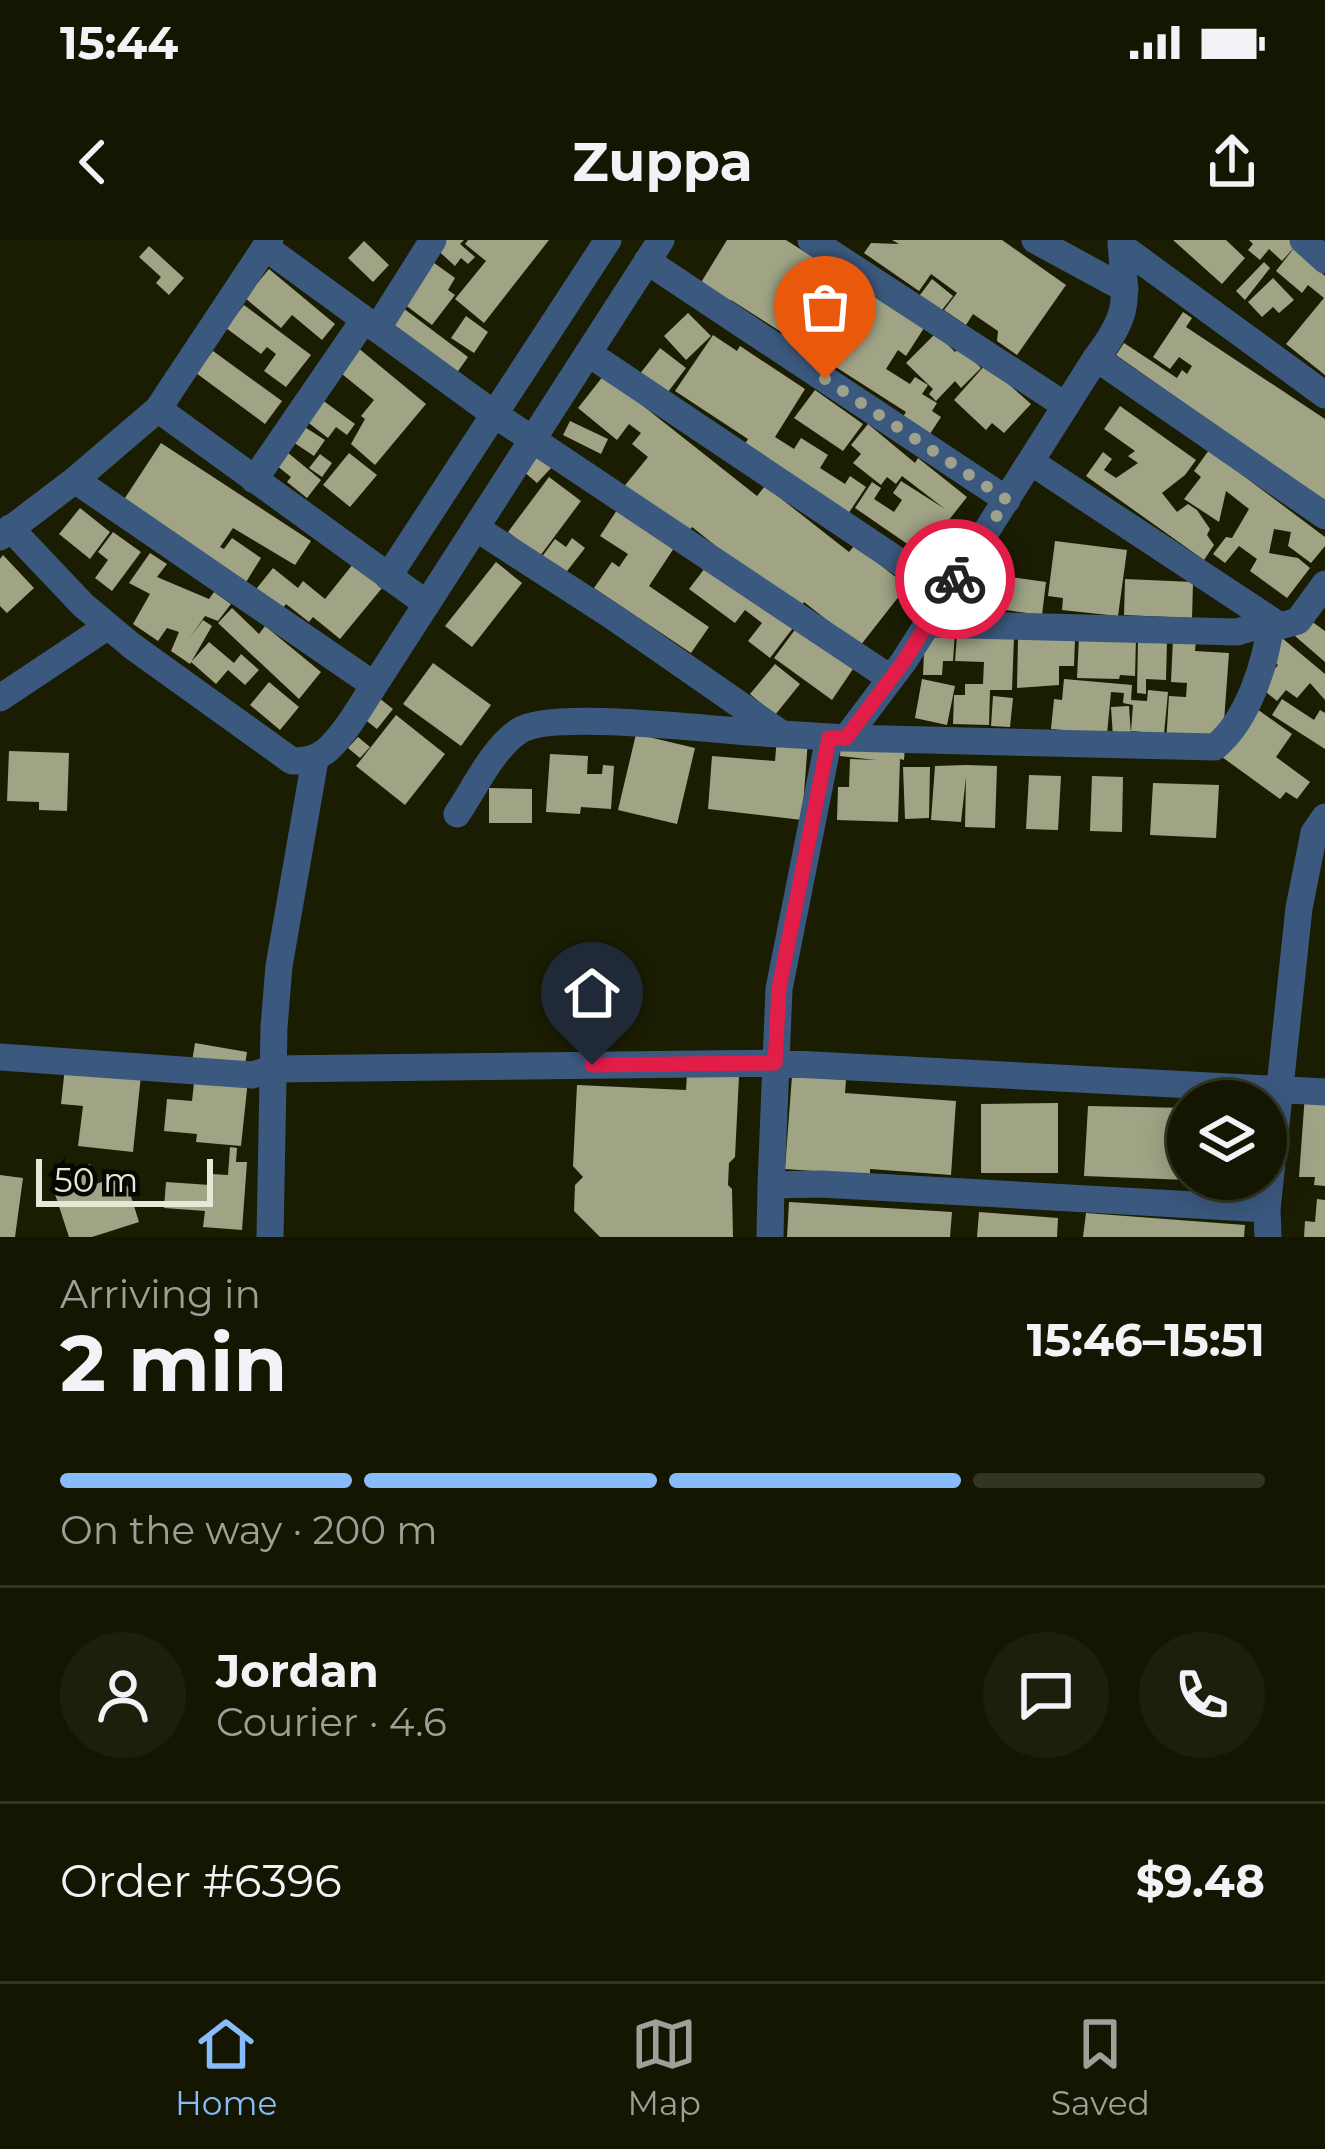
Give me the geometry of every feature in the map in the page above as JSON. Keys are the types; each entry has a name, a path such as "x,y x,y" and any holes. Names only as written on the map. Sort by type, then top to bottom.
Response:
{"street":[{"path":"254,480 433,240"},
{"path":"388,577 608,240"},
{"path":"811,240 1066,406"},
{"path":"1035,240 1125,289"},
{"path":"1303,240 1325,260"},
{"path":"890,678 532,441 267,243 158,409 5,532 107,626 292,760 315,760 333,746 374,686 532,441 588,353 654,251 1007,500"},
{"path":"770,1237 779,988 837,738 890,678 1118,330 1125,289 1121,243"},
{"path":"1121,243 1325,395"},
{"path":"588,353 946,593"},
{"path":"1096,358 1325,515"},
{"path":"158,409 427,604"},
{"path":"1031,462 1271,622 1289,626 1298,621 1325,584"},
{"path":"75,480 374,686"},
{"path":"476,528 782,734"},
{"path":"927,624 1238,632 1271,622"},
{"path":"457,814 501,748 530,725 605,723 837,738 1215,747 1232,733 1267,651 1271,622"},
{"path":"0,698 107,626"},
{"path":"270,1237 279,966 315,760"},
{"path":"1280,1080 1299,908 1314,832 1325,817"},
{"path":"0,1057 252,1075 273,1069 775,1063 1167,1085"},
{"path":"1287,1091 1325,1092"},
{"path":"771,1185 851,1185 1267,1223"}],"building":[{"path":"440,240 464,240 460,244 475,257 468,264 461,258 455,266 434,247"},
{"path":"468,240 549,240 484,323 455,299 486,261 465,244"},
{"path":"727,240 786,240 924,328 906,356 898,350 886,369 910,384 915,377 928,385 922,394 937,403 932,411 941,417 926,440 899,423 906,412 731,300 726,307 697,289"},
{"path":"892,240 1002,240 1066,285 1017,355 997,341 998,331 973,314 966,325 944,310 957,293 931,274 919,291 864,253 871,243 899,244"},
{"path":"1173,240 1226,240 1245,258 1222,284"},
{"path":"1249,240 1298,243 1282,261 1269,249 1260,260 1248,250 1253,244"},
{"path":"364,241 389,265 373,282 348,258"},
{"path":"149,246 184,278 169,295 156,283 161,277 139,257"},
{"path":"1294,248 1325,276 1325,375 1286,344 1324,298 1308,285 1302,293 1276,271"},
{"path":"430,260 455,278 448,290 455,295 432,325 400,301"},
{"path":"1264,262 1270,268 1245,300 1236,291"},
{"path":"269,269 335,324 322,340 292,315 281,328 245,298"},
{"path":"1273,278 1294,300 1279,313 1273,307 1262,317 1248,302"},
{"path":"932,279 953,296 938,315 917,299"},
{"path":"244,305 311,355 286,387 264,371 276,354 267,347 261,354 226,328"},
{"path":"399,305 468,357 456,374 386,324"},
{"path":"1183,312 1192,318 1186,327 1325,419 1325,502 1116,355 1124,343 1177,378 1182,370 1187,374 1192,366 1179,357 1170,369 1153,357"},
{"path":"688,313 711,336 686,360 664,336"},
{"path":"466,316 488,332 474,353 451,338"},
{"path":"936,333 955,352 960,347 981,368 961,388 955,381 936,401 929,394 933,389 906,363"},
{"path":"713,335 737,351 740,346 805,389 775,437 794,449 801,438 828,455 820,468 845,484 850,476 866,487 848,514 744,445 748,439 675,391"},
{"path":"357,347 426,404 375,465 351,444 365,419 361,416 374,400 337,370"},
{"path":"660,348 686,368 665,396 639,375"},
{"path":"213,351 282,401 265,424 196,373"},
{"path":"986,364 1031,404 1004,433 992,423 986,430 954,400"},
{"path":"604,375 757,496 765,486 849,552 855,545 907,586 860,646 804,602 798,611 692,527 684,537 622,489 648,457 632,444 641,433 629,424 617,440 578,408"},
{"path":"815,390 863,424 843,451 794,418"},
{"path":"321,399 355,424 347,435 336,427 328,438 305,420"},
{"path":"1120,406 1196,460 1162,493 1177,512 1188,504 1197,510 1210,529 1207,535 1214,545 1204,560 1086,476 1103,452 1112,459 1104,470 1116,478 1138,463 1128,456 1135,451 1104,429"},
{"path":"570,421 608,439 601,454 563,435"},
{"path":"300,424 325,440 314,456 290,440"},
{"path":"868,424 967,497 922,554 855,508 872,482 881,488 874,499 894,512 902,500 893,493 901,481 945,509 902,476 896,484 887,477 881,485 853,463 861,454 851,445"},
{"path":"161,443 311,541 295,565 233,528 220,547 224,549 232,538 261,558 243,587 123,501"},
{"path":"1209,450 1325,537 1325,546 1311,563 1288,546 1291,532 1274,529 1269,553 1298,558 1310,568 1287,598 1250,571 1257,559 1239,546 1225,563 1213,554 1226,537 1232,538 1249,509 1226,491 1219,522 1184,499 1201,477 1194,471"},
{"path":"287,452 321,480 307,498 287,482 291,477 276,465"},
{"path":"349,453 377,475 350,507 323,485"},
{"path":"320,454 332,463 322,477 309,468"},
{"path":"539,455 552,467 537,483 523,471"},
{"path":"549,477 581,501 540,556 508,532"},
{"path":"80,508 110,532 90,559 59,534"},
{"path":"617,510 674,548 649,586 709,627 691,653 594,588 612,562 619,567 628,554 600,536"},
{"path":"113,532 141,552 112,591 95,578 108,560 98,552"},
{"path":"572,538 585,548 564,575 541,558 555,539 566,547"},
{"path":"1055,541 1127,550 1118,616 1062,610 1063,598 1048,596"},
{"path":"150,553 167,564 157,577 209,599 214,592 231,604 218,621 205,616 189,639 203,620 212,626 190,664 171,651 179,632 167,628 158,641 133,624 150,594 129,583"},
{"path":"3,555 34,588 7,613 0,606"},
{"path":"496,562 522,583 472,647 445,626"},
{"path":"353,564 382,588 340,639 313,617 309,622 286,604 278,614 253,593 273,568 298,588 303,581 325,599"},
{"path":"708,564 793,628 770,658 748,641 762,623 745,610 735,623 689,589"},
{"path":"1005,573 1003,610 968,611 967,574"},
{"path":"1010,577 1046,582 1042,615 1006,610"},
{"path":"1125,579 1193,582 1192,618 1124,615"},
{"path":"232,608 259,634 265,626 321,672 299,699 218,623"},
{"path":"1307,618 1325,631 1325,662 1295,636"},
{"path":"797,627 853,669 832,700 774,658"},
{"path":"925,630 955,632 953,661 943,661 942,675 923,675"},
{"path":"957,635 1014,637 1012,690 990,690 989,725 953,724 954,695 965,695 965,684 983,684 984,662 955,661"},
{"path":"1079,636 1136,637 1135,676 1077,678"},
{"path":"1018,638 1075,639 1074,666 1059,666 1059,685 1017,688"},
{"path":"1282,638 1325,674 1325,700 1310,683 1297,698 1286,690 1277,701 1260,687 1278,665 1267,655"},
{"path":"1138,639 1167,639 1166,680 1146,679 1146,694 1137,693"},
{"path":"1173,639 1196,640 1195,651 1229,653 1223,735 1166,744 1169,696 1186,697 1187,683 1171,682"},
{"path":"209,642 234,663 241,654 259,670 245,685 228,670 216,684 191,662"},
{"path":"433,663 491,705 461,746 403,704"},
{"path":"775,664 800,684 775,715 750,694"},
{"path":"922,679 955,686 947,725 915,718"},
{"path":"1064,679 1132,685 1131,700 1147,701 1148,690 1168,692 1164,734 1131,731 1133,705 1123,703 1124,693 1111,692 1107,734 1051,729 1054,699 1062,700"},
{"path":"269,682 299,707 280,730 250,705"},
{"path":"993,696 1013,698 1010,727 991,726"},
{"path":"379,698 393,709 377,729 363,718"},
{"path":"1282,699 1314,720 1320,710 1325,713 1325,749 1272,715"},
{"path":"1129,706 1131,736 1113,737 1111,707"},
{"path":"1257,709 1292,734 1276,757 1310,782 1297,799 1286,792 1280,799 1222,757"},
{"path":"396,715 445,754 405,805 356,766"},
{"path":"636,734 695,748 677,824 618,810"},
{"path":"358,737 370,747 360,758 348,748"},
{"path":"777,737 808,740 802,820 708,809 712,756 775,761"},
{"path":"841,742 905,745 904,760 900,759 898,822 837,820 838,787 849,787 850,759 876,760 840,756"},
{"path":"9,751 69,753 67,811 39,810 39,802 7,801"},
{"path":"550,754 588,756 587,774 602,774 603,765 614,766 611,809 546,812"},
{"path":"935,766 997,766 995,828 965,827 966,777 961,822 931,820"},
{"path":"903,767 930,767 929,818 905,819"},
{"path":"1029,775 1061,776 1058,830 1026,829"},
{"path":"1092,776 1123,777 1122,832 1090,831"},
{"path":"1153,783 1219,785 1216,838 1150,835"},
{"path":"489,788 532,789 532,823 489,823"},
{"path":"195,1043 247,1052 244,1071 192,1062"},
{"path":"65,1067 141,1075 133,1152 78,1146 83,1106 61,1104"},
{"path":"195,1074 248,1080 241,1146 196,1142 197,1134 164,1131 167,1099 192,1101"},
{"path":"687,1074 739,1076 735,1157 729,1163 728,1185 733,1237 600,1237 574,1211 575,1185 583,1177 573,1166 577,1085 686,1090"},
{"path":"792,1076 846,1080 845,1093 956,1101 951,1175 785,1169"},
{"path":"1305,1094 1325,1096 1325,1186 1314,1185 1315,1177 1299,1177"},
{"path":"1058,1103 1058,1173 981,1173 981,1104"},
{"path":"1088,1106 1167,1108 1167,1179 1084,1176"},
{"path":"230,1147 237,1148 236,1162 247,1162 242,1230 203,1227 205,1211 164,1208 166,1182 210,1185 211,1174 228,1175"},
{"path":"90,1164 96,1184 124,1174 139,1222 92,1237 69,1237 54,1191 69,1186 65,1172"},
{"path":"0,1175 23,1178 15,1237 0,1237"},
{"path":"1317,1199 1325,1200 1325,1237 1304,1237 1305,1221 1315,1222"},
{"path":"789,1202 952,1212 950,1237 787,1237"},
{"path":"979,1212 1058,1218 1057,1237 977,1237"},
{"path":"1086,1213 1245,1225 1244,1237 1083,1237"}],"way so far":[{"path":"825,379 1007,500 955,579"}],"route":[{"path":"592,1065 775,1063 779,988 829,738 846,738 904,661 955,579"}]}
